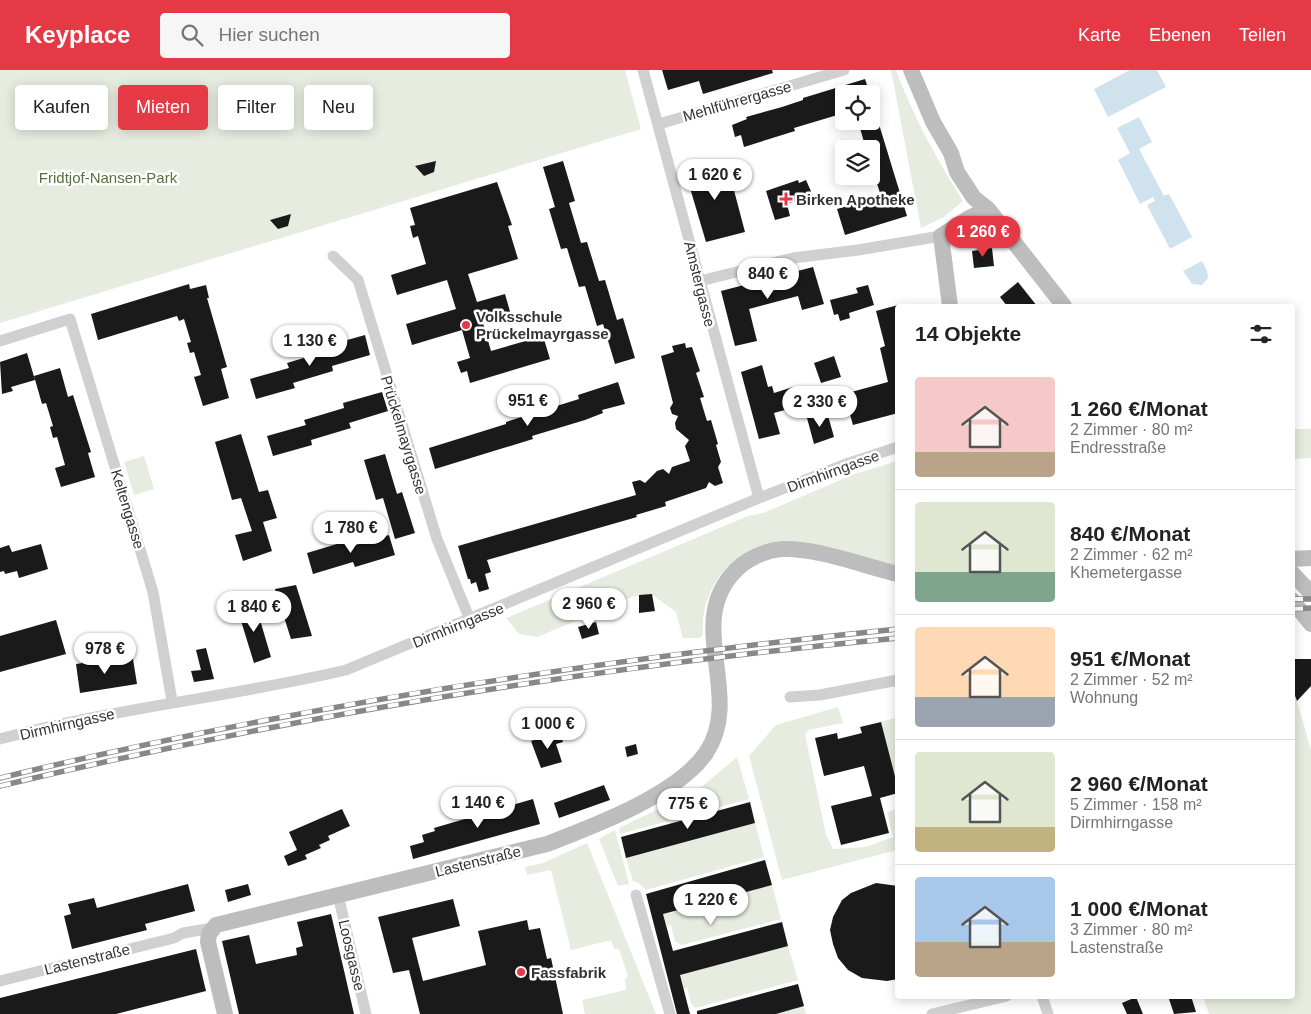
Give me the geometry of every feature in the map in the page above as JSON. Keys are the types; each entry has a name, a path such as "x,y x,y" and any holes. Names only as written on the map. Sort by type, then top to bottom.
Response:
{"street":[{"name":"Amstergasse","path":"643,70 759,498"},
{"name":"Mehlführergasse","path":"659,124 844,70"},
{"path":"911,70 933,122 951,153 975,180 988,209 1062,304"},
{"path":"700,282 793,258 941,236 969,218 988,209"},
{"path":"941,236 950,304"},
{"name":"Prückelmayrgasse","path":"333,256 358,280 423,497 437,539 470,620"},
{"name":"Keltengasse","path":"0,341 70,320 153,592 172,701"},
{"name":"Dirmhirngasse","path":"0,739 42,728 172,701 276,686 346,670 470,620 759,498 846,464 895,448"},
{"name":"Lastenstraße","path":"0,981 174,938 184,939 205,934 212,928 547,844 591,828 658,794 691,769 707,751 716,732 720,713 713,614 721,589 739,567 760,554 771,550 796,550 895,573"},
{"path":"1295,558 1311,558"},
{"path":"1295,576 1311,594"},
{"path":"1295,604 1311,624"},
{"path":"790,697 820,695 895,681"},
{"name":"Loosgasse","path":"338,895 366,1014"},
{"path":"636,895 670,1014"},
{"path":"212,928 208,942 224,1014"},
{"path":"932,1014 994,999"},
{"path":"1043,999 1048,1014"}],"green space":[{"name":"Fridtjof-Nansen-Park","path":"0,70 625,70 641,129 0,323"},
{"path":"891,70 896,70 910,105 926,137 963,201 944,217 921,228"},
{"path":"1295,429 1311,429 1311,458 1295,459"},
{"path":"144,456 154,489 134,495 124,462"},
{"path":"895,462 895,565 797,543 781,542 751,549 736,558 717,580 706,602 703,634 700,638 683,638 676,612 651,594 632,597 537,637 519,634 506,618 748,516 763,513 855,474"},
{"path":"1295,694 1311,750 1311,1014 1209,1014 1204,999 1295,999"},
{"path":"838,707 843,723 809,730 805,734 826,835 833,849 866,847 893,837 887,812 895,810 895,851 782,880 749,756 776,725"},
{"path":"895,718 895,780 881,722"},
{"path":"737,757 749,799 620,834 619,828 698,790"},
{"path":"755,823 764,857 646,890 639,883 633,881 626,858"},
{"path":"615,830 629,884 618,886 599,839"},
{"path":"587,843 656,1014 585,1014 582,1000 626,990 625,979 628,976 619,949 614,949 611,940 571,950 551,870 527,875 525,867 543,863"},
{"path":"772,885 781,919 682,945 675,942 671,925 667,926 663,914"},
{"path":"788,946 798,980 695,1008 691,1003 687,988 683,989 680,975"},
{"path":"804,1006 806,1014 776,1014"}],"water":[{"path":"1130,70 1157,70 1166,87 1108,117 1094,89"},
{"path":"1139,117 1152,142 1139,149 1164,196 1169,194 1192,237 1170,249 1147,205 1155,201 1153,197 1140,204 1118,160 1130,153 1117,128"},
{"path":"1202,261 1208,278 1202,285 1192,284 1183,271"}],"building":[{"path":"662,70 772,70 773,73 703,94 699,81 668,90"},
{"path":"865,79 867,85 845,85"},
{"path":"835,88 835,116 794,128 795,131 744,147 741,135 735,137 732,125 747,119 746,117 803,100 803,98"},
{"path":"880,128 907,216 845,235 837,209 881,196 877,185 880,185 880,140 863,140 861,130 880,130"},
{"path":"726,160 745,232 706,242 685,171"},
{"path":"436,161 434,172 424,176 415,166"},
{"path":"563,161 575,201 569,203 581,243 587,242 599,281 605,280 617,320 623,318 635,358 615,364 603,324 597,326 585,286 579,287 567,248 561,249 549,209 555,207 543,167"},
{"name":"Birken Apotheke","path":"798,180 799,183 806,180 813,196 787,204 790,216 775,220 766,191"},
{"path":"497,182 512,225 508,226 518,259 468,274 477,302 505,294 511,315 483,323 491,351 543,336 550,359 470,383 467,371 461,373 457,362 470,358 462,330 412,345 406,324 456,309 447,280 397,295 391,275 426,264 418,236 413,238 410,226 415,225 410,208"},
{"path":"291,214 288,226 278,229 270,220"},
{"path":"992,248 994,266 974,268 972,251"},
{"path":"813,267 824,304 802,310 798,296 749,309 757,341 735,346 721,291"},
{"path":"1018,282 1035,304 1005,304 1000,297"},
{"path":"189,284 190,289 206,285 209,298 207,298 227,367 221,369 229,398 203,406 194,377 201,375 194,352 190,353 187,343 191,342 184,319 179,321 177,316 98,340 91,314"},
{"path":"868,285 874,305 849,313 850,318 840,321 838,314 834,315 830,300 858,293 856,288"},
{"path":"895,306 895,414 853,425 844,394 888,382 880,348 885,346 876,311"},
{"path":"365,335 370,355 332,366 333,371 293,383 295,388 256,399 250,379 289,368 287,363 327,351 326,346"},
{"path":"685,343 686,348 692,347 700,371 696,373 704,397 700,398 707,421 711,420 718,444 716,445 721,462 718,467 723,483 715,486 709,482 706,488 665,502 666,506 636,515 637,517 487,560 491,572 485,574 489,589 479,592 476,582 471,584 470,579 468,579 458,546 636,495 632,482 640,480 645,483 657,471 663,469 669,474 672,467 690,461 685,446 689,440 676,429 675,423 678,416 672,414 670,408 673,403 661,356 674,352 672,346"},
{"path":"27,353 35,380 11,387 13,391 2,394 0,362"},
{"path":"834,356 841,377 821,383 814,363"},
{"path":"762,365 768,387 772,386 774,393 793,387 799,406 774,413 780,434 759,439 741,372"},
{"path":"60,368 68,397 73,395 91,452 88,453 95,477 61,487 55,468 65,465 57,437 53,438 50,427 53,426 46,403 42,404 34,376"},
{"path":"618,382 625,404 602,410 603,413 585,420 532,436 533,439 435,469 429,448 579,399 578,395"},
{"path":"382,392 388,411 349,423 351,428 311,440 312,445 273,456 267,436 306,425 304,420 344,408 343,403"},
{"path":"827,412 834,437 814,444 807,418"},
{"path":"241,434 259,492 268,490 277,518 263,522 272,551 243,561 235,535 252,531 241,498 232,500 215,442"},
{"path":"385,454 397,494 402,492 415,533 395,539 383,498 376,500 364,460"},
{"path":"389,535 395,555 355,567 353,562 313,574 307,553 347,541 349,547"},
{"path":"41,544 48,569 19,578 17,571 5,574 4,571 0,572 0,548 9,545 12,552"},
{"path":"296,585 312,636 291,639 275,589"},
{"path":"652,594 655,611 639,613 639,595"},
{"path":"255,603 271,657 254,663 237,608"},
{"path":"56,620 66,654 0,672 0,636"},
{"path":"596,622 599,634 582,639 578,627"},
{"path":"206,648 214,679 194,682 191,671 201,670 196,650"},
{"path":"133,659 137,684 80,693 76,664 102,660 103,664"},
{"path":"1295,659 1311,659 1311,686 1297,701 1295,696"},
{"path":"881,722 895,776 895,794 880,798 889,833 841,845 831,806 872,796 864,766 824,776 815,738 837,733 838,739 862,733 860,727"},
{"path":"560,732 563,742 556,744 562,762 541,768 531,741"},
{"path":"636,744 638,754 627,757 625,747"},
{"path":"604,785 610,800 559,818 554,803"},
{"path":"533,799 540,824 413,859 410,846 424,842 422,835 435,831 434,828"},
{"path":"750,802 755,823 626,858 621,837"},
{"path":"342,809 350,826 328,836 330,840 319,845 321,848 305,855 307,859 288,866 284,856 297,850 289,832"},
{"path":"765,860 772,885 663,914 673,951 782,922 788,946 680,975 690,1014 677,1014 646,894"},
{"path":"876,883 895,886 895,980 887,981 862,978 848,970 838,958 830,930 833,917 842,900 851,893"},
{"path":"188,884 195,911 145,924 147,930 72,949 64,916 71,914 68,904 94,898 97,908"},
{"path":"248,884 251,895 228,902 225,890"},
{"path":"453,899 460,926 412,938 423,981 486,965 478,931 527,920 529,930 540,928 547,959 551,958 563,1014 420,1014 409,970 393,973 378,917"},
{"path":"331,914 354,1014 239,1014 222,941 249,935 256,964 297,955 296,948 303,946 297,922"},
{"path":"196,949 206,991 116,1014 0,1014 0,998"},
{"path":"798,984 804,1006 776,1014 697,1014 697,1011"},
{"path":"1137,999 1143,1014 1127,1014 1122,1003"},
{"path":"1169,999 1192,999 1196,1012 1174,1014"}],"railway":[{"path":"1295,599 1311,599"},
{"path":"1295,609 1311,608"},
{"path":"0,778 111,752 223,729 334,707 446,688 671,655 895,629"},
{"path":"0,786 111,760 223,737 446,696 671,663 895,638"}],"place":[{"name":"Birken Apotheke","path":"786,199"},
{"name":"Volksschule Prückelmayrgasse","path":"466,325"},
{"name":"Fassfabrik","path":"521,972"}]}
